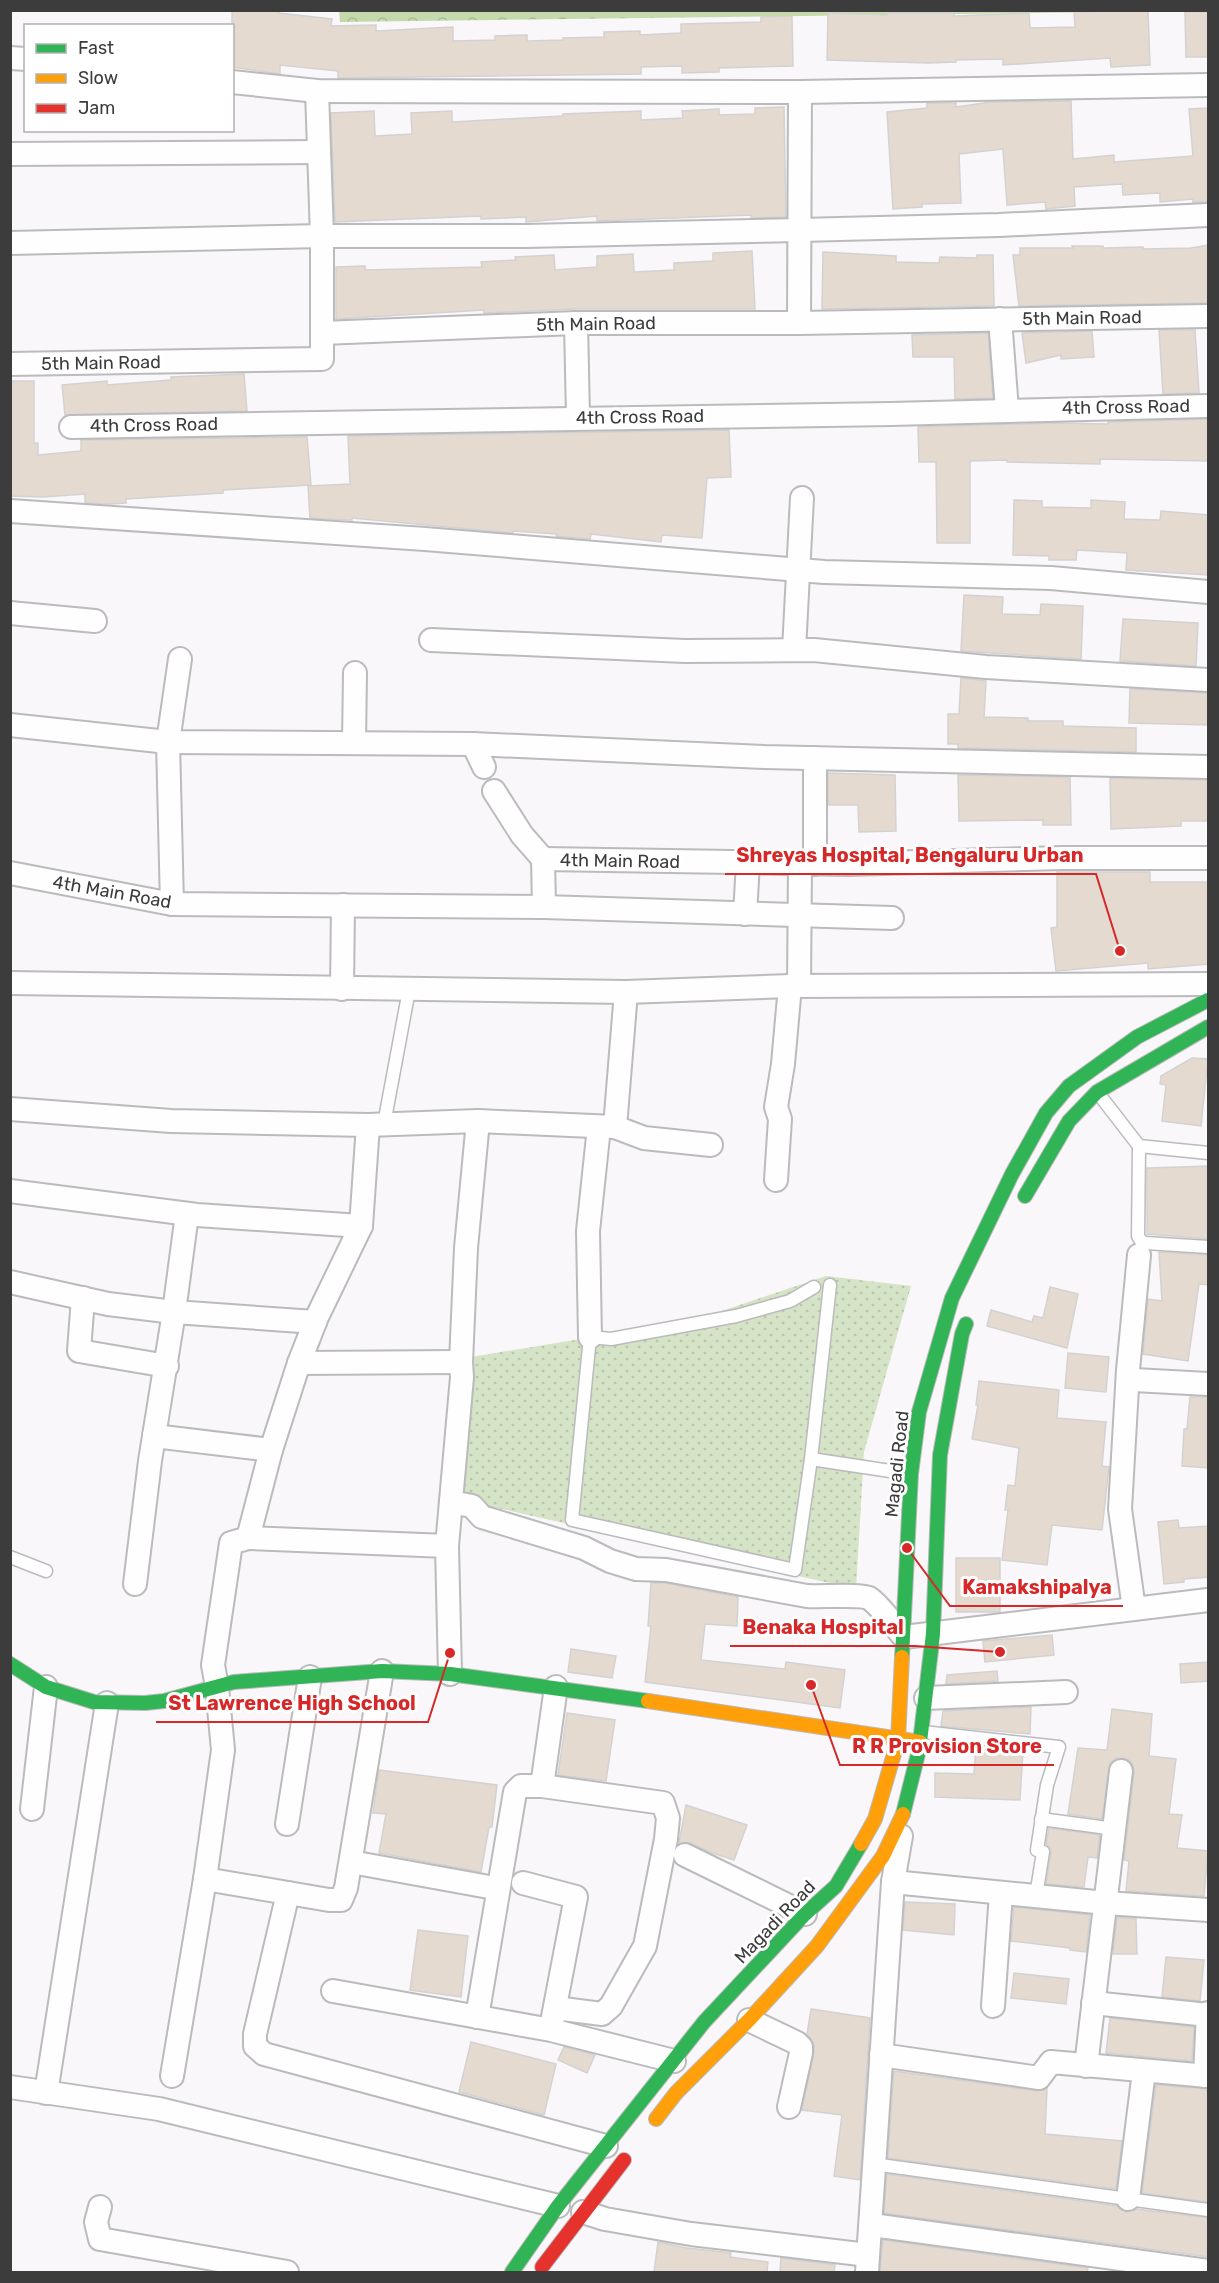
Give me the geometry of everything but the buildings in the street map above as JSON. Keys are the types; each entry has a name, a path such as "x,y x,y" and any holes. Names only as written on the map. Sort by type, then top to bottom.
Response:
{"main road":[{"name":"Magadi Road","path":"512,2272 558,2206 704,2022 805,1914 836,1886 875,1818 898,1740 911,1474 919,1412 952,1298 1012,1174 1046,1113 1069,1086 1137,1037 1209,1000"},
{"path":"1015,1213 1069,1121 1098,1092 1209,1027"},
{"path":"647,2129 676,2093 749,2020 817,1946 883,1856 906,1808 921,1737 933,1634 940,1455 962,1334 970,1314"},
{"path":"10,1664 46,1687 94,1702 164,1701 234,1682 382,1671 450,1674 556,1688 724,1711 898,1740 921,1737"},
{"path":"538,2272 633,2148"}],"street":[{"path":"234,81 317,91 800,92 1209,85"},
{"path":"317,91 322,236 322,333"},
{"path":"799,323 800,92"},
{"path":"10,154 318,152"},
{"path":"10,243 322,236 526,236 800,230 999,225 1209,215"},
{"name":"5th Main Road","path":"10,364 322,359 322,333 576,323 799,323 1209,316"},
{"path":"1000,319 1007,410"},
{"path":"576,323 578,417"},
{"name":"4th Cross Road","path":"71,427 578,417 891,414 1209,406"},
{"path":"794,650 802,498"},
{"path":"10,511 425,539 798,570 1051,578 1209,592"},
{"path":"10,613 95,621"},
{"path":"431,640 685,651 814,650 986,667 1209,680"},
{"path":"172,904 168,742 180,659"},
{"path":"354,743 355,673"},
{"path":"10,725 168,742 473,744 815,758 1209,767"},
{"path":"473,744 484,767"},
{"path":"776,1180 780,1119 776,1107 795,986 815,758"},
{"path":"494,790 522,835 543,859"},
{"name":"4th Main Road","path":"10,873 172,904 544,907 543,859 807,864 1063,858 1209,858"},
{"path":"745,914 748,863"},
{"path":"342,989 343,905"},
{"path":"544,907 892,918"},
{"path":"10,983 627,992 795,986 1209,984"},
{"path":"590,1336 588,1231 607,1127 627,992"},
{"path":"10,1109 171,1121 376,1125 478,1121 607,1127 644,1138 711,1145"},
{"path":"450,1674 447,1546 462,1377 466,1248 478,1121"},
{"path":"248,1538 271,1450 299,1363 315,1322 361,1226 376,1125"},
{"path":"10,1191 187,1214 361,1226"},
{"path":"135,1584 187,1214"},
{"path":"1134,1609 1120,1509 1128,1370 1139,1255"},
{"path":"10,1282 108,1304 174,1312 315,1322"},
{"path":"82,1298 79,1351 167,1366"},
{"path":"299,1363 461,1362"},
{"path":"1129,1377 1134,1380 1209,1384"},
{"path":"154,1436 271,1450"},
{"path":"451,1502 472,1506 482,1517 584,1548 610,1561 636,1569 666,1570 807,1596 830,1598 857,1595 869,1598 904,1637 1209,1600"},
{"path":"172,2076 205,1879 223,1750 213,1665 231,1544 248,1538 447,1546"},
{"path":"205,1879 329,1900 341,1900 351,1862 382,1671"},
{"path":"287,1824 310,1677"},
{"path":"32,1809 46,1687"},
{"path":"542,1786 556,1688"},
{"path":"926,1698 1066,1692"},
{"path":"46,2093 106,1702"},
{"path":"1086,2066 1121,1771"},
{"path":"333,1991 477,2017 553,2019 602,2014 611,2006 645,1946 666,1839 668,1818 663,1803 542,1786 521,1786 515,1792 477,2017"},
{"path":"583,2212 605,2219 868,2264 893,1882 906,1808"},
{"path":"685,1855 805,1914"},
{"path":"351,1862 489,1887"},
{"path":"893,1882 1106,1903 1209,1910"},
{"path":"523,1883 576,1897 553,2019"},
{"path":"288,1893 255,2034 255,2046 264,2054 606,2146"},
{"path":"993,2006 1001,1893"},
{"path":"881,2055 1039,2078 1051,2062 1207,2076 1208,2014 1094,2003"},
{"path":"553,2019 674,2061"},
{"path":"749,2020 801,2047 789,2107"},
{"path":"1128,2199 1144,2071"},
{"path":"10,2087 159,2109 558,2206"},
{"path":"100,2207 96,2222 100,2239 287,2272"},
{"path":"872,2225 1209,2271"}],"lane":[{"path":"376,1125 409,990"},
{"path":"1098,1092 1139,1146 1138,1236 1141,1241 1209,1247"},
{"path":"1139,1146 1209,1153"},
{"path":"814,1287 790,1301 736,1316 611,1339 590,1336 572,1520 795,1570 811,1459 830,1285"},
{"path":"811,1459 911,1474"},
{"path":"10,1557 46,1571"},
{"path":"921,1737 1059,1747 1047,1785 1041,1820 1037,1850 1043,1852 1036,1896"},
{"path":"1041,1820 1115,1829"},
{"path":"873,2164 1209,2210"}],"green space":[{"path":"339,10 1182,11 340,22"},
{"path":"826,1276 911,1286 864,1452 856,1589 462,1500 471,1357 695,1320"}],"traffic: fast":[{"path":"902,1657 911,1474 919,1412 952,1298 1012,1174 1046,1113 1069,1086 1137,1037 1208,1000"},
{"path":"1025,1196 1069,1121 1097,1092 1208,1027"},
{"path":"903,1814 919,1750 933,1634 940,1455 962,1334 966,1324"},
{"path":"10,1664 46,1687 94,1702 164,1701 234,1682 382,1671 450,1674 648,1701"},
{"path":"512,2272 558,2206 704,2022 805,1914 836,1886 861,1844"}],"traffic: slow":[{"path":"861,1844 875,1819 898,1740 902,1657"},
{"path":"648,1701 920,1742"},
{"path":"656,2119 676,2093 749,2020 817,1946 883,1856 903,1814"}],"traffic: jam":[{"path":"542,2267 624,2160"}],"place":[{"name":"Shreyas Hospital, Bengaluru Urban","path":"1120,951"},
{"name":"Kamakshipalya","path":"907,1548"},
{"name":"Benaka Hospital","path":"1000,1652"},
{"name":"St Lawrence High School","path":"450,1653"},
{"name":"R R Provision Store","path":"811,1685"}]}
